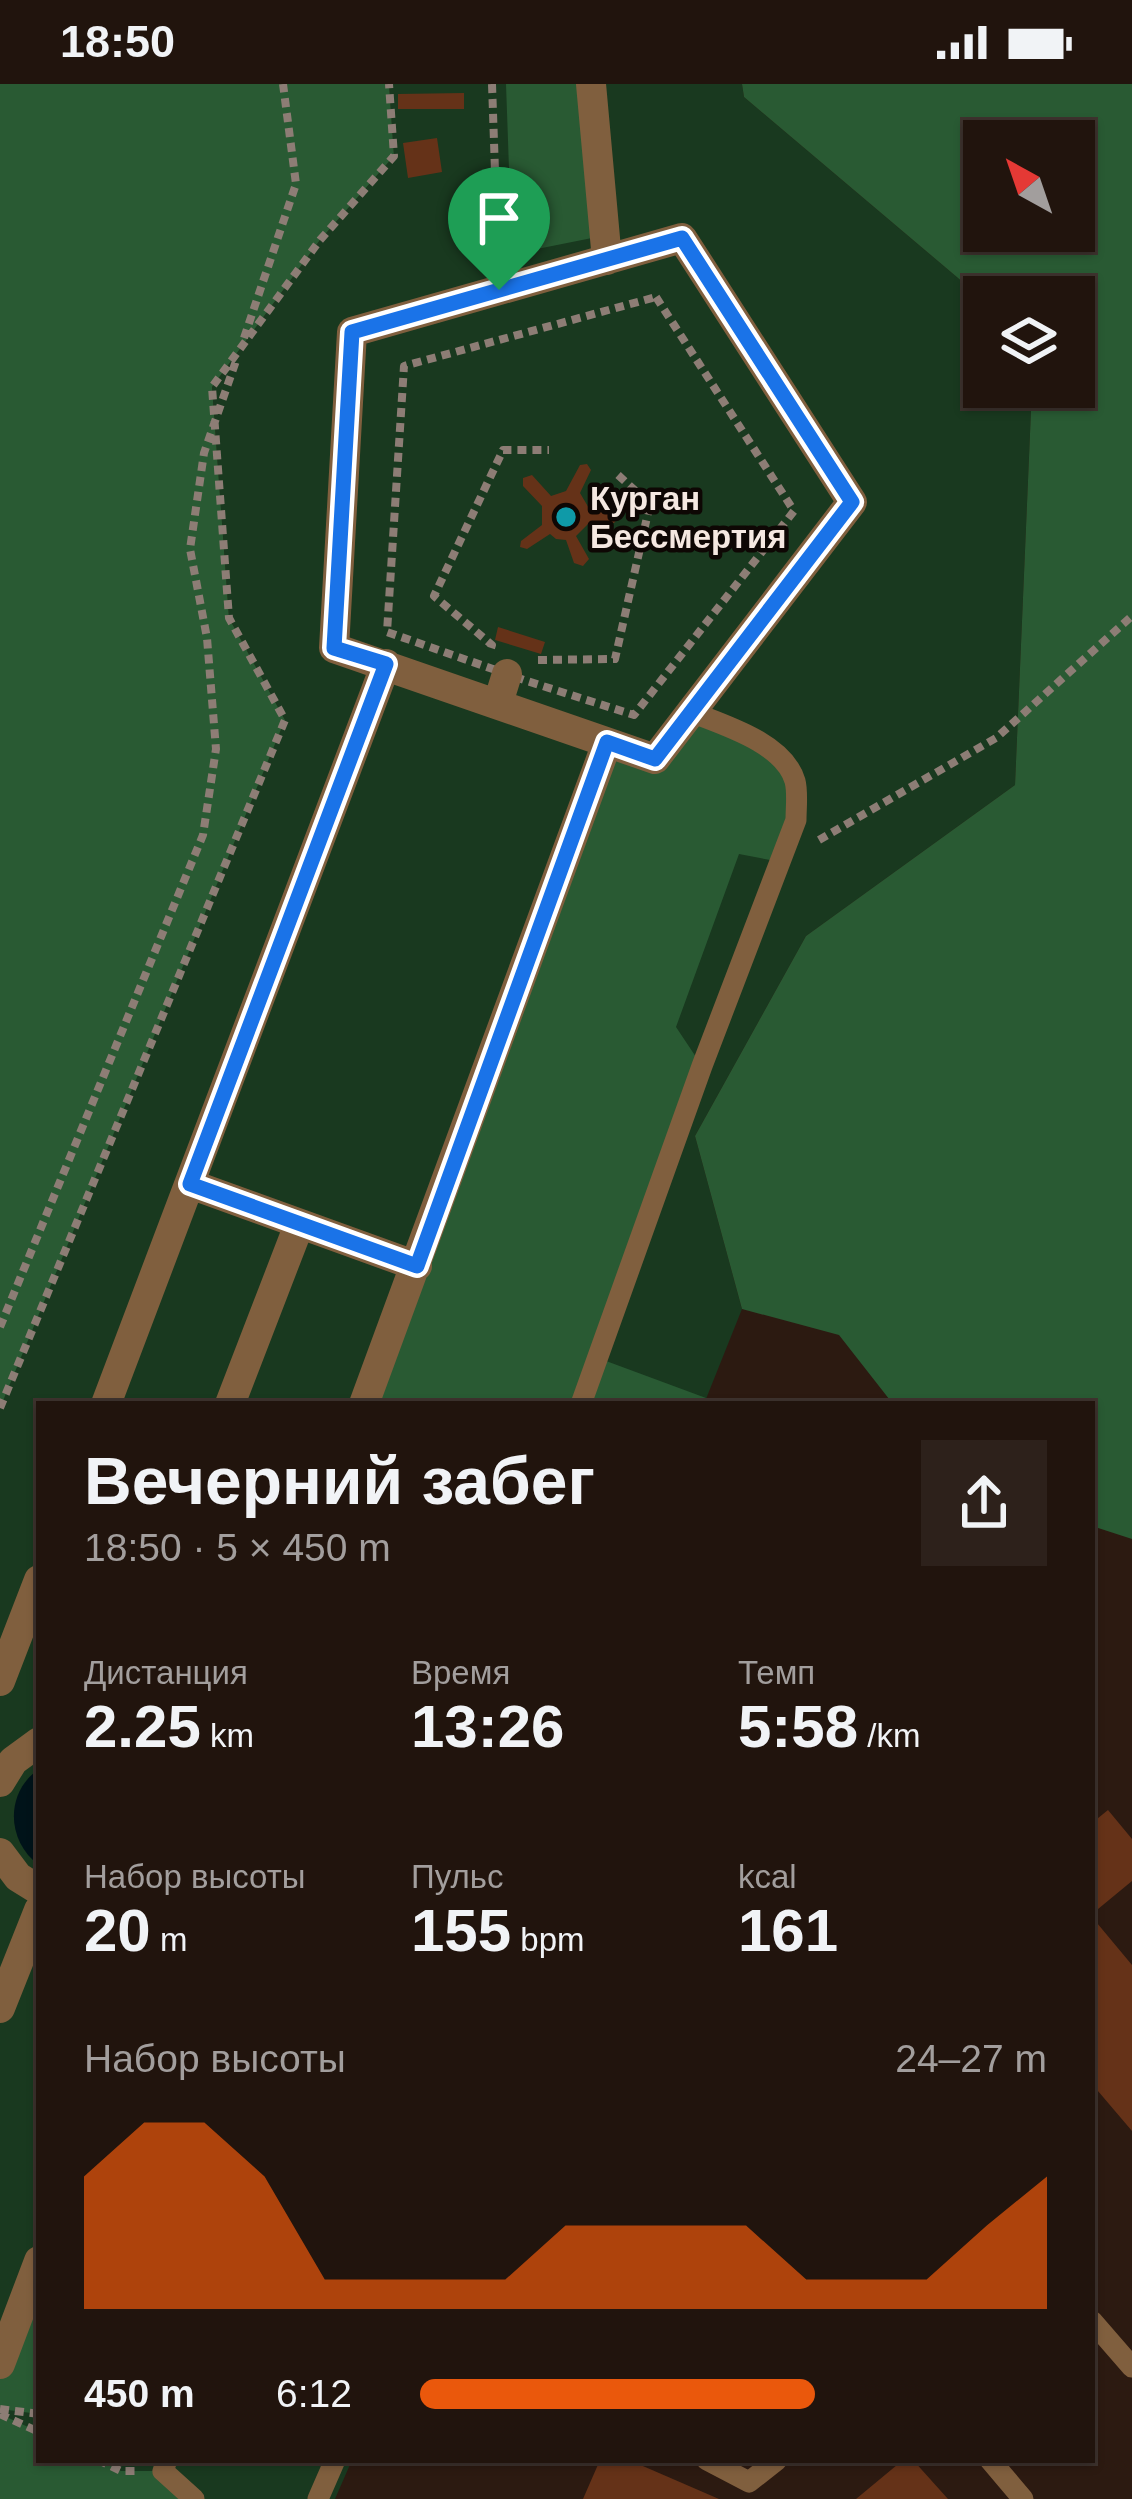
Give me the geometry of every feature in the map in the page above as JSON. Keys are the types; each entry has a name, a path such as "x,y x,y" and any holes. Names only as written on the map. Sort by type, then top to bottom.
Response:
{"street":[{"path":"591,84 607,260"},
{"path":"682,238 852,502 655,759 607,742 497,681 386,664 334,648 352,332 499,290 682,238"},
{"path":"107,1401 386,664"},
{"path":"365,1401 607,742"},
{"path":"190,1184 417,1266"},
{"path":"231,1401 298,1225"},
{"path":"0,1682 36,1588"},
{"path":"0,1782 13,1761 36,1744"},
{"path":"0,1853 18,1877 36,1888"},
{"path":"0,2008 36,1918"},
{"path":"0,2364 36,2269"}],"lane":[{"path":"582,1401 796,820 795,779 773,749 691,712"},
{"path":"1095,2324 1132,2367"},
{"path":"166,2463 163,2471 194,2499"},
{"path":"318,2499 334,2463"},
{"path":"712,2463 749,2482 774,2463"},
{"path":"993,2463 1023,2499"}],"path":[{"path":"0,1327 203,835 216,748 207,638 190,549 204,453 296,184 283,84"},
{"path":"239,350 320,240 394,156 389,84"},
{"path":"492,84 499,290"},
{"path":"656,297 794,511 634,715 497,681 387,632 404,366 656,297"},
{"path":"0,1408 285,720 229,618 214,421"},
{"path":"497,681 492,645 434,596 503,450 549,451"},
{"path":"536,660 615,659 650,504 618,475"},
{"path":"781,862 996,738 1132,616"},
{"path":"0,2411 36,2414"},
{"path":"0,2411 36,2430"}],"green space":[{"path":"0,84 389,84 394,156 320,240 212,387 229,618 285,720 0,1408"},
{"path":"389,84 742,84 744,97 963,282 963,408 1031,408 1015,785 806,936 695,1136 742,1309 705,1401 36,1401 36,2463 351,2463 335,2499 0,2499 0,1405 285,720 229,618 212,387 320,240 394,156"},
{"path":"506,84 583,84 592,238 512,254"},
{"path":"742,84 1132,84 1132,1539 1095,1527 1095,1401 891,1401 839,1335 742,1309 695,1136 806,936 1015,785 1031,408 1095,408 1095,276 963,276 963,282 744,97"},
{"path":"691,712 726,726 795,779 781,862 739,854 676,1027 702,1066 574,1401 361,1401 607,743 655,759"},
{"path":"598,1358 706,1398 705,1401 582,1401"},
{"path":"36,2268 36,2414 0,2409 0,2364"},
{"path":"0,2414 36,2431 36,2463 104,2463 121,2471 163,2471 179,2499 0,2499"}],"shaded area":[{"path":"36,1772 36,1862 20,1843 14,1817 15,1803"}],"building":[{"path":"464,93 464,109 398,109 398,94"},
{"path":"437,138 442,172 408,178 403,143"},
{"name":"Курган Бессмертия","path":"587,464 591,470 580,493 590,510 616,510 619,517 614,523 591,521 576,536 589,559 583,566 574,563 566,540 550,534 527,549 520,547 542,525 542,506 523,486 523,478 532,475 551,496 566,491 580,465"},
{"path":"498,627 545,642 541,654 495,640"},
{"path":"1108,1810 1132,1839 1132,1881 1095,1912 1095,1821"},
{"path":"1095,1921 1132,1965 1132,2131 1095,2088"},
{"path":"599,2463 636,2463 719,2499 583,2499"},
{"path":"899,2463 916,2463 948,2499 856,2499"}],"place":[{"name":"Курган Бессмертия","path":"566,517"}],"route":[{"path":"682,238 852,502 655,759 607,742 417,1266 190,1184 386,664 334,648 352,332 499,290 682,238"}]}
